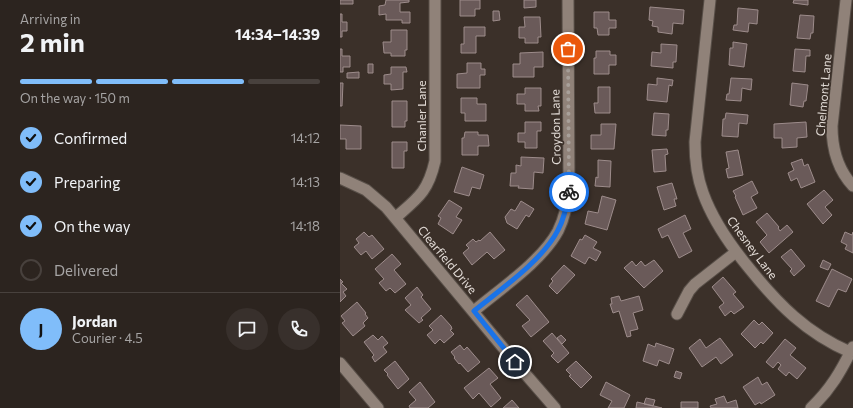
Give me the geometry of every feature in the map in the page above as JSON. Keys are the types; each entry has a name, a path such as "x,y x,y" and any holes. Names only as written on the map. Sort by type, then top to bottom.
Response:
{"street":[{"name":"Chanler Lane","path":"395,218 426,189 435,161 434,0"},
{"name":"Croydon Lane","path":"474,311 543,252 558,230 565,211 569,186 568,0"},
{"name":"Chesney Lane","path":"710,0 695,155 699,181 707,204 718,226 736,252 773,296 798,321 825,339 852,349"},
{"name":"Chelmont Lane","path":"846,0 832,126 832,138 838,164 846,178 853,186"},
{"name":"Clearfield Drive","path":"340,178 358,185 374,195 555,408"},
{"path":"677,314 689,291 695,284 736,252"},
{"path":"811,408 829,390 852,349"},
{"path":"340,363 378,408"}],"building":[{"path":"340,0 353,0 353,4 340,4"},
{"path":"386,0 409,0 409,2 400,3 400,12 410,12 410,23 402,23 402,20 386,20 386,14 379,15 379,6 385,5"},
{"path":"460,0 480,0 480,9 475,9 475,16 460,16"},
{"path":"524,0 536,0 536,7 524,8"},
{"path":"794,0 808,0 808,5 793,3"},
{"path":"650,7 684,10 683,24 673,23 672,34 658,32 658,27 652,26 653,21 649,20"},
{"path":"738,8 758,10 757,24 749,23 748,32 733,30 734,25 737,25"},
{"path":"493,11 499,11 500,20 493,21"},
{"path":"594,12 609,12 609,20 616,20 616,28 609,28 609,35 598,35 597,28 594,28"},
{"path":"340,14 342,14 342,22 347,22 347,31 342,31 342,37 340,37"},
{"path":"800,15 814,16 813,33 811,33 810,39 797,38"},
{"path":"524,17 540,17 541,37 538,37 538,43 525,43 525,38 519,38 519,27 525,27"},
{"path":"464,27 485,27 485,36 476,36 476,53 461,53 461,44 464,44"},
{"path":"391,30 407,30 407,50 405,50 405,56 391,56 391,53 384,53 383,42 391,42"},
{"path":"733,42 747,44 744,67 729,65 730,48 733,48"},
{"path":"661,44 677,45 676,62 673,62 673,68 651,66 652,52 661,53"},
{"path":"340,49 342,49 342,56 350,56 350,67 343,67 343,72 340,72"},
{"path":"795,49 810,50 810,56 806,56 805,72 793,71"},
{"path":"596,51 610,51 610,55 616,55 616,65 609,65 609,74 594,74 594,58 596,58"},
{"path":"543,52 543,67 534,67 534,77 513,77 513,64 520,64 520,53"},
{"path":"467,63 481,63 481,69 485,69 485,75 480,75 480,88 457,88 457,74 467,73"},
{"path":"368,64 373,64 373,73 368,73"},
{"path":"391,67 406,67 407,72 403,72 403,89 391,90 391,84 384,84 384,75 391,74"},
{"path":"359,72 359,78 347,78 347,73"},
{"path":"657,78 673,80 672,86 669,85 667,102 647,100 648,84 657,85"},
{"path":"731,78 752,79 751,90 742,88 741,101 726,100 727,94 729,94"},
{"path":"340,83 343,83 342,106 340,106"},
{"path":"792,83 808,85 806,101 804,101 803,107 790,105"},
{"path":"598,87 610,87 610,113 595,113 594,103 598,103"},
{"path":"525,88 541,88 541,106 538,106 539,111 525,111 525,104 517,104 517,94 525,94"},
{"path":"461,98 477,98 477,104 486,104 486,121 465,121 465,113 461,113"},
{"path":"392,101 407,101 407,121 405,121 405,127 392,127"},
{"path":"654,113 669,114 666,136 652,135"},
{"path":"726,113 748,115 747,124 739,123 738,137 722,136 723,119 725,119"},
{"path":"525,122 541,122 541,131 537,131 537,148 525,148 525,142 518,142 518,133 525,133"},
{"path":"806,122 807,137 797,138 797,147 782,148 782,138 774,138 774,124"},
{"path":"601,124 616,124 614,149 591,149 591,135 601,135"},
{"path":"340,125 361,126 361,149 346,149 346,139 340,139"},
{"path":"465,132 478,132 478,135 488,135 489,146 478,146 478,155 462,155 462,138 464,138"},
{"path":"392,142 407,142 407,151 404,151 404,168 392,168"},
{"path":"667,149 668,154 665,155 666,171 654,172 652,150"},
{"path":"738,150 743,175 728,178 726,169 729,168 726,152"},
{"path":"521,157 544,158 543,173 534,172 533,189 510,186 511,173 516,173 516,165 521,166"},
{"path":"802,159 804,166 808,164 815,182 801,188 797,178 791,181 788,173 794,170 791,163"},
{"path":"598,160 611,161 610,187 595,186 596,177 598,178"},
{"path":"462,167 484,175 480,189 472,187 469,196 454,192"},
{"path":"752,181 758,193 751,197 757,208 743,215 733,191"},
{"path":"672,183 677,199 674,199 676,206 664,210 657,187"},
{"path":"824,190 833,200 825,207 832,215 823,224 807,204"},
{"path":"602,196 616,200 607,230 585,224 588,211 598,213"},
{"path":"449,200 462,208 456,217 462,220 453,234 438,224 441,218 438,216"},
{"path":"521,201 534,209 529,217 526,215 517,229 507,223 505,217 511,209 515,211"},
{"path":"767,213 779,227 778,228 780,231 787,225 793,232 769,253 760,242 767,235 756,222"},
{"path":"685,215 691,229 683,233 692,251 679,258 668,235 662,238 658,229"},
{"path":"364,232 369,237 372,235 384,249 372,259 366,251 361,255 354,247 359,243 356,239"},
{"path":"490,232 505,250 494,259 487,252 472,265 463,253 469,248 466,245 473,239 476,242 479,240 480,241"},
{"path":"845,232 852,235 853,232 853,253 845,249 847,245 841,242"},
{"path":"585,235 597,242 593,248 601,252 596,261 589,257 585,264 571,256 580,239 582,240"},
{"path":"791,249 805,266 794,276 790,271 792,269 781,257"},
{"path":"392,254 401,264 394,270 406,284 395,293 390,288 386,291 379,283 384,279 375,269"},
{"path":"654,260 663,271 644,288 624,268 632,261 636,266 641,261 645,266"},
{"path":"823,260 831,264 828,270 820,267"},
{"path":"564,265 575,275 557,294 549,286 553,281 551,279"},
{"path":"832,269 852,279 846,292 838,289 829,307 816,301"},
{"path":"723,277 736,292 733,294 744,307 734,314 731,311 725,316 719,307 724,303 712,287"},
{"path":"340,279 343,282 341,283 347,289 343,292 346,296 340,302"},
{"path":"417,287 423,295 421,297 431,309 421,318 423,320 419,323 405,310 411,305 405,298"},
{"path":"527,295 549,322 531,337 522,326 530,320 516,305"},
{"path":"619,296 621,301 639,296 643,310 633,313 638,329 630,331 631,336 627,337 619,311 613,313 610,304 612,304 611,298"},
{"path":"357,302 368,318 363,323 365,326 353,336 342,323 345,321 341,316"},
{"path":"441,315 451,326 452,329 450,330 454,334 444,343 440,339 435,344 427,335 433,330 429,326"},
{"path":"754,320 759,325 762,322 773,333 763,344 761,342 755,348 741,334"},
{"path":"552,333 569,353 558,363 551,356 554,353 543,341"},
{"path":"373,335 378,340 382,336 388,343 383,347 387,352 375,362 372,357 374,355 364,342"},
{"path":"561,335 566,340 562,344 557,338"},
{"path":"720,338 733,355 721,364 716,357 702,367 689,348 700,339 706,348"},
{"path":"785,339 796,348 790,355 806,368 797,379 789,372 786,376 778,369 781,365 778,362 773,368 766,362"},
{"path":"656,343 674,349 669,364 659,360 657,366 643,361 648,344 655,347"},
{"path":"460,345 464,350 467,347 480,362 468,372 460,363 459,364 451,352"},
{"path":"395,361 409,379 398,389 384,370"},
{"path":"576,361 592,377 581,388 569,376 571,375 566,370"},
{"path":"489,368 498,378 490,384 501,398 491,407 479,393 473,399 464,388"},
{"path":"676,371 682,373 680,379 674,377"},
{"path":"758,377 762,385 767,382 775,395 761,404 760,402 755,405 743,387"},
{"path":"420,382 435,402 428,408 410,408 409,406 416,400 409,392"},
{"path":"606,382 630,395 624,408 608,408 612,401 600,395"},
{"path":"724,396 727,403 736,400 738,408 711,408 710,406 717,404 715,399"},
{"path":"646,398 655,400 653,406 644,404"},
{"path":"512,400 519,408 503,408"},
{"path":"637,402 654,406 662,408 636,408"},
{"path":"681,402 698,402 698,408 681,408"}],"way so far":[{"path":"568,49 569,192"}],"route":[{"path":"515,362 474,311 543,252 554,237 562,221 569,192"}]}
